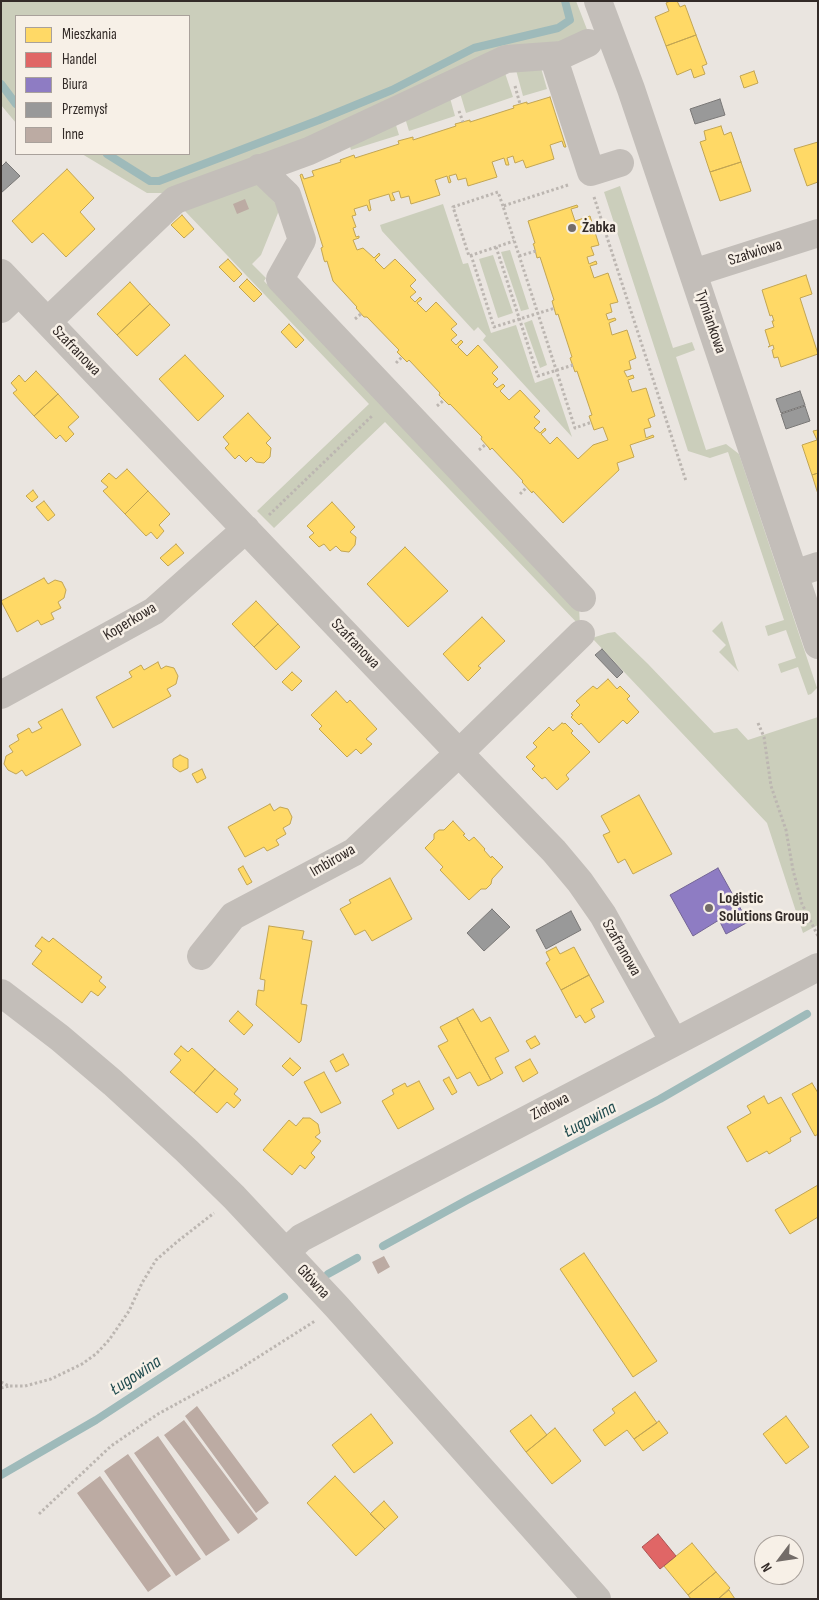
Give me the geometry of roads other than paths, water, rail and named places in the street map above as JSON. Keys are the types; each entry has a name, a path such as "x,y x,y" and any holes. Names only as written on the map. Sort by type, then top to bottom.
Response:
{"street":[{"name":"Tymiankowa","path":"598,1 631,89 693,273 806,570 818,645"},
{"path":"48,321 176,200 309,150 506,59 562,55 588,43"},
{"path":"553,56 592,172 620,163"},
{"path":"282,190 296,155"},
{"path":"259,168 287,196 302,240 280,279 582,598"},
{"name":"Szałwiowa","path":"693,273 818,233"},
{"name":"Szafranowa","path":"7,291 48,321 459,754 554,851 580,882 602,915 674,1042"},
{"name":"Koperkowa","path":"1,696 154,610 246,529"},
{"name":"Imbirowa","path":"201,956 233,916 354,852 459,754 582,634"},
{"name":"Ziołowa","path":"286,1252 301,1238 818,967"},
{"name":"Główna","path":"1,993 60,1038 120,1089 234,1197 336,1307 597,1599"}],"waterway":[{"path":"109,155 150,181 159,181 392,90 474,48 558,28 570,20 565,1"},
{"path":"1,84 15,103"},
{"name":"Ługowina","path":"383,1246 660,1099 807,1014"},
{"name":"Ługowina","path":"328,1274 357,1258"},
{"name":"Ługowina","path":"1,1475 96,1420 284,1297"}],"place":[{"name":"Żabka","path":"572,228"},
{"name":"Logistic Solutions Group","path":"709,908"}]}
